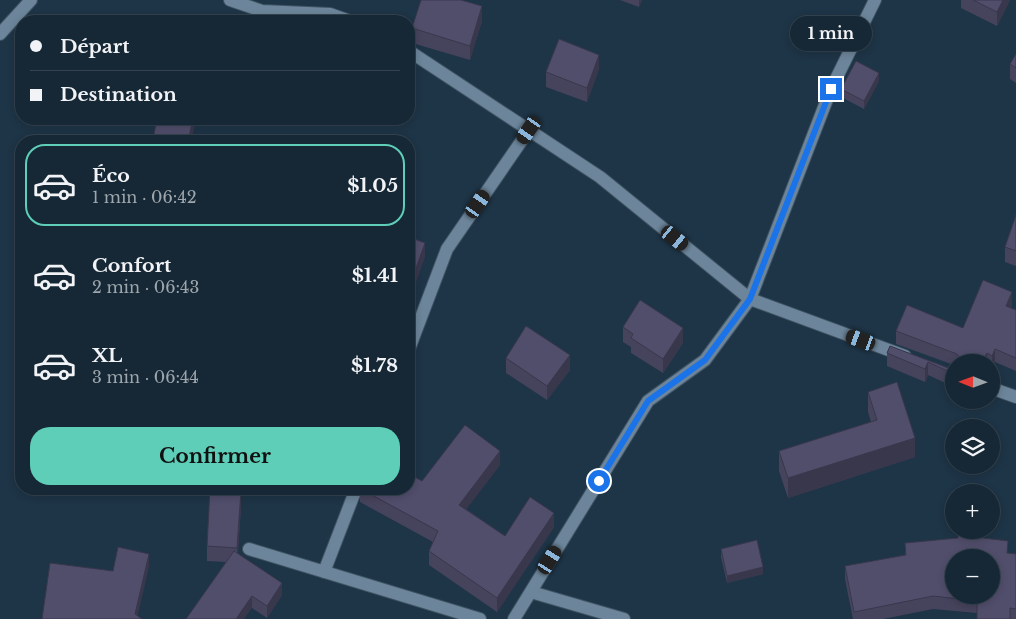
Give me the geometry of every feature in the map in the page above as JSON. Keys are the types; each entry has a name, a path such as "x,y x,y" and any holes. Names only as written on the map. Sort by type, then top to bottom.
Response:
{"street":[{"path":"17,15 31,0"},
{"path":"230,0 262,11 333,15"},
{"path":"514,619 648,401 705,360 750,299 831,89 875,0"},
{"path":"0,34 15,18"},
{"path":"415,55 600,176 750,299 917,360"},
{"path":"415,333 447,249 529,130"},
{"path":"1000,391 1016,397"},
{"path":"324,572 354,495"},
{"path":"249,549 480,619"},
{"path":"531,592 624,619"}],"building":[{"path":"421,0 461,0 482,6 470,46 415,29 415,19"},
{"path":"973,0 1003,0 997,12"},
{"path":"559,39 599,55 587,88 546,72"},
{"path":"1016,54 1016,68 1010,64"},
{"path":"856,61 879,73 864,101 841,89"},
{"path":"156,125 192,125 189,135 154,134"},
{"path":"1016,215 1016,251 1005,247"},
{"path":"415,239 425,243 415,271"},
{"path":"983,280 1012,292 1006,306 1016,310 1016,358 995,349 993,354 957,354 896,331 907,305 963,328"},
{"path":"640,300 683,328 663,359 631,338 633,334 623,327"},
{"path":"526,326 570,355 547,386 506,358"},
{"path":"890,346 945,367 945,370 928,362 925,369 887,353"},
{"path":"897,382 915,438 788,478 779,451 877,420 868,392"},
{"path":"465,425 500,451 459,505 505,536 530,497 554,513 497,598 429,551 438,531 372,495 415,495 415,477 422,481"},
{"path":"210,495 241,495 237,548 207,546"},
{"path":"947,539 1008,541 1007,553 1016,554 1016,609 1010,608 1010,619 977,619 977,604 1000,604 1000,549 945,549 945,597 933,596 854,612 845,566 906,555 905,543"},
{"path":"757,540 763,567 727,576 721,549"},
{"path":"118,547 149,554 135,614 142,619 42,619 50,563 113,571"},
{"path":"234,551 282,583 267,606 252,596 236,619 186,619"}],"route":[{"path":"599,481 648,401 705,360 750,299 831,89"}]}
